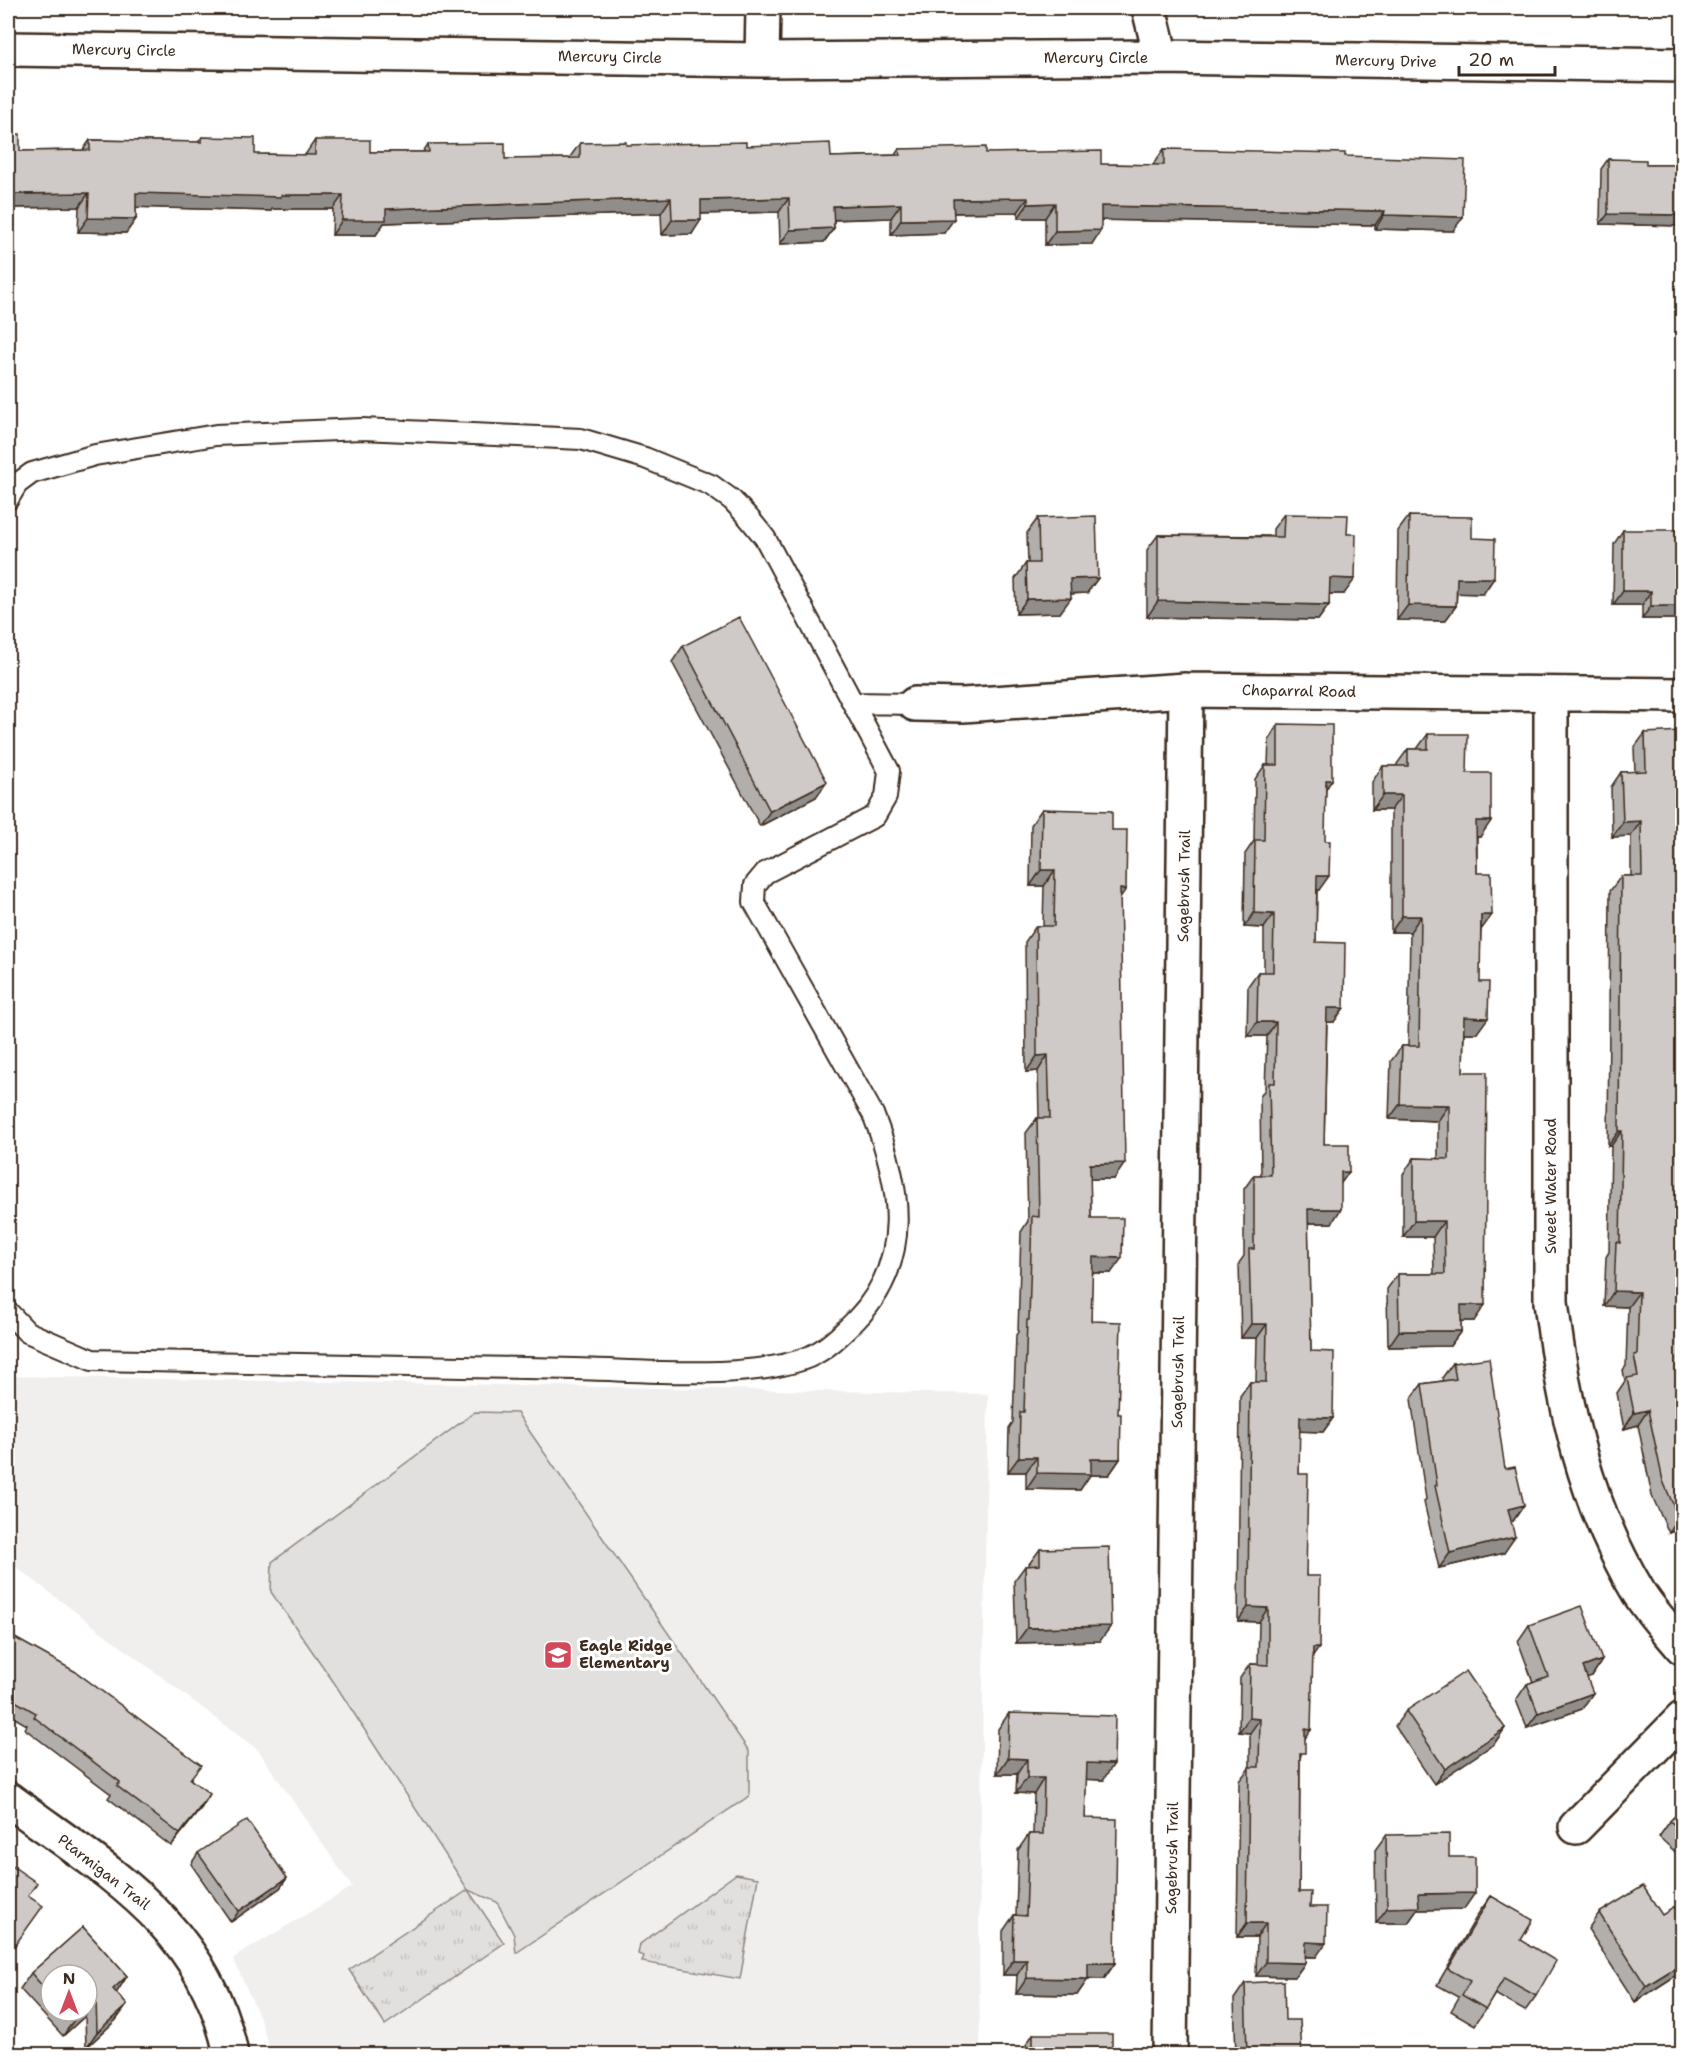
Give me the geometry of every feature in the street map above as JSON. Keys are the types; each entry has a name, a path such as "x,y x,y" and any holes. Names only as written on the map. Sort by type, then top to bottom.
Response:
{"street":[{"path":"762,60 763,8"},
{"name":"Mercury Circle","path":"8,49 762,60 1161,57 1149,8"},
{"name":"Mercury Drive","path":"1161,57 1683,65"},
{"name":"Chaparral Road","path":"915,704 963,705 1186,690 1683,695"},
{"name":"Sagebrush Trail","path":"1170,2055 1186,690"},
{"name":"Sweet Water Road","path":"1551,694 1551,1302 1558,1362 1591,1494 1640,1595 1683,1647"},
{"path":"1576,1827 1683,1719"},
{"name":"Ptarmigan Trail","path":"8,1799 143,1899 176,1934 200,1967 228,2035 231,2055"}],"lane":[{"path":"8,499 17,484 32,473 95,455 216,435 362,429 581,439 645,458 711,486 732,500 765,538 889,771 886,797 875,816 765,873 755,885 754,902 873,1114 891,1166 897,1196 897,1246 887,1277 865,1311 838,1338 810,1357 776,1367 737,1370 92,1360 27,1332 8,1312"},
{"path":"854,703 915,704"}],"shaded area":[{"name":"Eagle Ridge Elementary","path":"8,1376 988,1394 979,1929 980,2054 271,2054 260,2018 233,1958 352,1887 258,1750 8,1561"}],"green space":[{"path":"475,1412 517,1413 749,1751 749,1796 516,1953 514,1935 497,1902 468,1890 335,1684 271,1592 272,1562"},
{"path":"736,1874 758,1878 740,1979 642,1962 644,1956 638,1954 640,1944"},
{"path":"468,1890 504,1943 385,2025 349,1970"}],"building":[{"path":"8,134 20,134 20,151 90,150 90,140 202,142 202,137 255,138 255,154 315,155 315,140 370,140 370,152 429,152 428,144 505,143 505,159 580,158 580,143 626,142 626,145 746,142 746,146 830,143 831,157 900,155 899,149 986,147 986,153 1101,151 1101,164 1164,165 1164,149 1345,153 1345,156 1465,160 1463,217 1384,215 1385,211 1101,206 1101,230 1055,231 1055,203 1028,204 1028,198 953,199 954,219 901,220 901,204 833,206 834,228 790,230 789,198 701,200 701,220 672,220 671,198 386,209 386,220 342,220 343,195 281,195 281,197 136,193 136,219 88,218 89,193 8,194"},
{"path":"1608,159 1646,160 1646,165 1683,165 1683,215 1608,214"},
{"path":"1284,514 1348,515 1347,534 1356,534 1355,579 1330,578 1329,605 1158,601 1158,535 1283,537"},
{"path":"1096,516 1098,578 1070,579 1071,598 1027,599 1026,563 1039,563 1038,518"},
{"path":"1409,516 1472,517 1472,538 1495,539 1494,578 1457,578 1456,606 1408,605"},
{"path":"1623,530 1683,530 1683,606 1651,606 1651,591 1623,591"},
{"path":"739,617 827,782 770,811 683,646"},
{"path":"1278,724 1332,725 1332,780 1326,780 1325,841 1330,841 1329,876 1317,876 1316,942 1345,943 1344,1008 1327,1008 1324,1144 1349,1144 1349,1172 1341,1172 1341,1209 1308,1209 1311,1351 1334,1352 1333,1418 1300,1417 1299,1474 1308,1474 1306,1576 1320,1576 1319,1648 1313,1648 1311,1730 1305,1729 1305,1753 1300,1753 1299,1892 1311,1892 1310,1907 1327,1907 1326,1943 1306,1942 1305,1963 1266,1962 1266,1923 1247,1923 1249,1767 1259,1767 1260,1719 1249,1718 1250,1664 1268,1665 1268,1608 1248,1607 1250,1382 1266,1382 1267,1324 1251,1324 1249,1249 1254,1249 1254,1175 1271,1175 1269,1083 1275,1083 1276,1022 1257,1022 1258,972 1273,972 1274,914 1254,913 1255,840 1264,840 1265,765 1278,765"},
{"path":"1682,731 1683,1113 1681,1113 1680,1187 1683,1187 1683,1516 1679,1518 1663,1481 1648,1410 1634,1413 1627,1378 1638,1376 1634,1355 1637,1354 1639,1292 1614,1291 1616,1242 1620,1243 1622,1131 1619,1131 1621,876 1642,876 1641,821 1623,822 1621,772 1646,771 1645,733"},
{"path":"1428,734 1468,734 1467,773 1491,773 1491,821 1476,821 1477,873 1491,873 1492,915 1481,915 1480,982 1489,982 1488,1018 1464,1017 1463,1072 1487,1072 1485,1305 1461,1305 1461,1331 1399,1331 1398,1274 1445,1274 1444,1221 1414,1221 1414,1158 1449,1159 1449,1105 1400,1104 1402,1046 1419,1046 1421,916 1402,916 1402,795 1383,795 1383,766 1408,766 1408,749 1428,749"},
{"path":"1042,809 1112,811 1112,830 1127,830 1126,889 1120,889 1125,1163 1090,1164 1091,1218 1123,1218 1122,1258 1093,1257 1091,1321 1121,1322 1118,1414 1121,1414 1120,1459 1091,1459 1091,1474 1037,1473 1037,1457 1019,1457 1020,1412 1024,1412 1027,1320 1029,1320 1032,1216 1039,1217 1037,1118 1050,1118 1048,1055 1037,1056 1036,926 1054,926 1055,870 1041,870"},
{"path":"1489,1358 1505,1469 1515,1467 1524,1505 1508,1509 1515,1537 1450,1553 1435,1486 1437,1485 1422,1384 1456,1379 1453,1363"},
{"path":"1109,1547 1111,1626 1027,1628 1025,1566 1040,1565 1040,1549"},
{"path":"1582,1606 1602,1660 1583,1667 1593,1693 1538,1713 1527,1684 1548,1676 1529,1625"},
{"path":"8,1634 76,1672 201,1765 190,1779 210,1794 180,1834 117,1786 120,1782 34,1717 36,1713 8,1697"},
{"path":"1466,1671 1505,1728 1445,1769 1406,1711"},
{"path":"1009,1713 1115,1716 1114,1764 1087,1763 1085,1818 1117,1819 1115,1963 1088,1963 1088,1979 1027,1978 1027,1960 1013,1960 1014,1915 1026,1916 1029,1834 1043,1834 1044,1778 1027,1778 1027,1759 1008,1758"},
{"path":"1683,1808 1683,1833 1670,1821"},
{"path":"247,1820 287,1878 239,1911 198,1853"},
{"path":"1449,1834 1449,1857 1475,1857 1475,1893 1418,1894 1419,1907 1387,1908 1386,1835"},
{"path":"8,1863 37,1883 28,1896 43,1906 8,1955"},
{"path":"1643,1886 1662,1915 1675,1907 1683,1918 1683,1963 1646,1986 1599,1913"},
{"path":"1491,1896 1533,1920 1521,1940 1556,1961 1536,1996 1504,1978 1486,2009 1462,1995 1470,1981 1448,1969"},
{"path":"83,1927 127,1976 113,1989 127,2005 97,2032 99,1963 42,1963"},
{"path":"39,1966 39,1982 31,1973"},
{"path":"1284,1981 1285,2020 1300,2020 1302,2055 1247,2055 1245,1983"},
{"path":"1033,2034 1112,2034 1112,2055 1033,2055"},
{"path":"165,2051 165,2055 97,2055 97,2053"}],"place":[{"name":"Eagle Ridge Elementary","path":"558,1655"}]}
